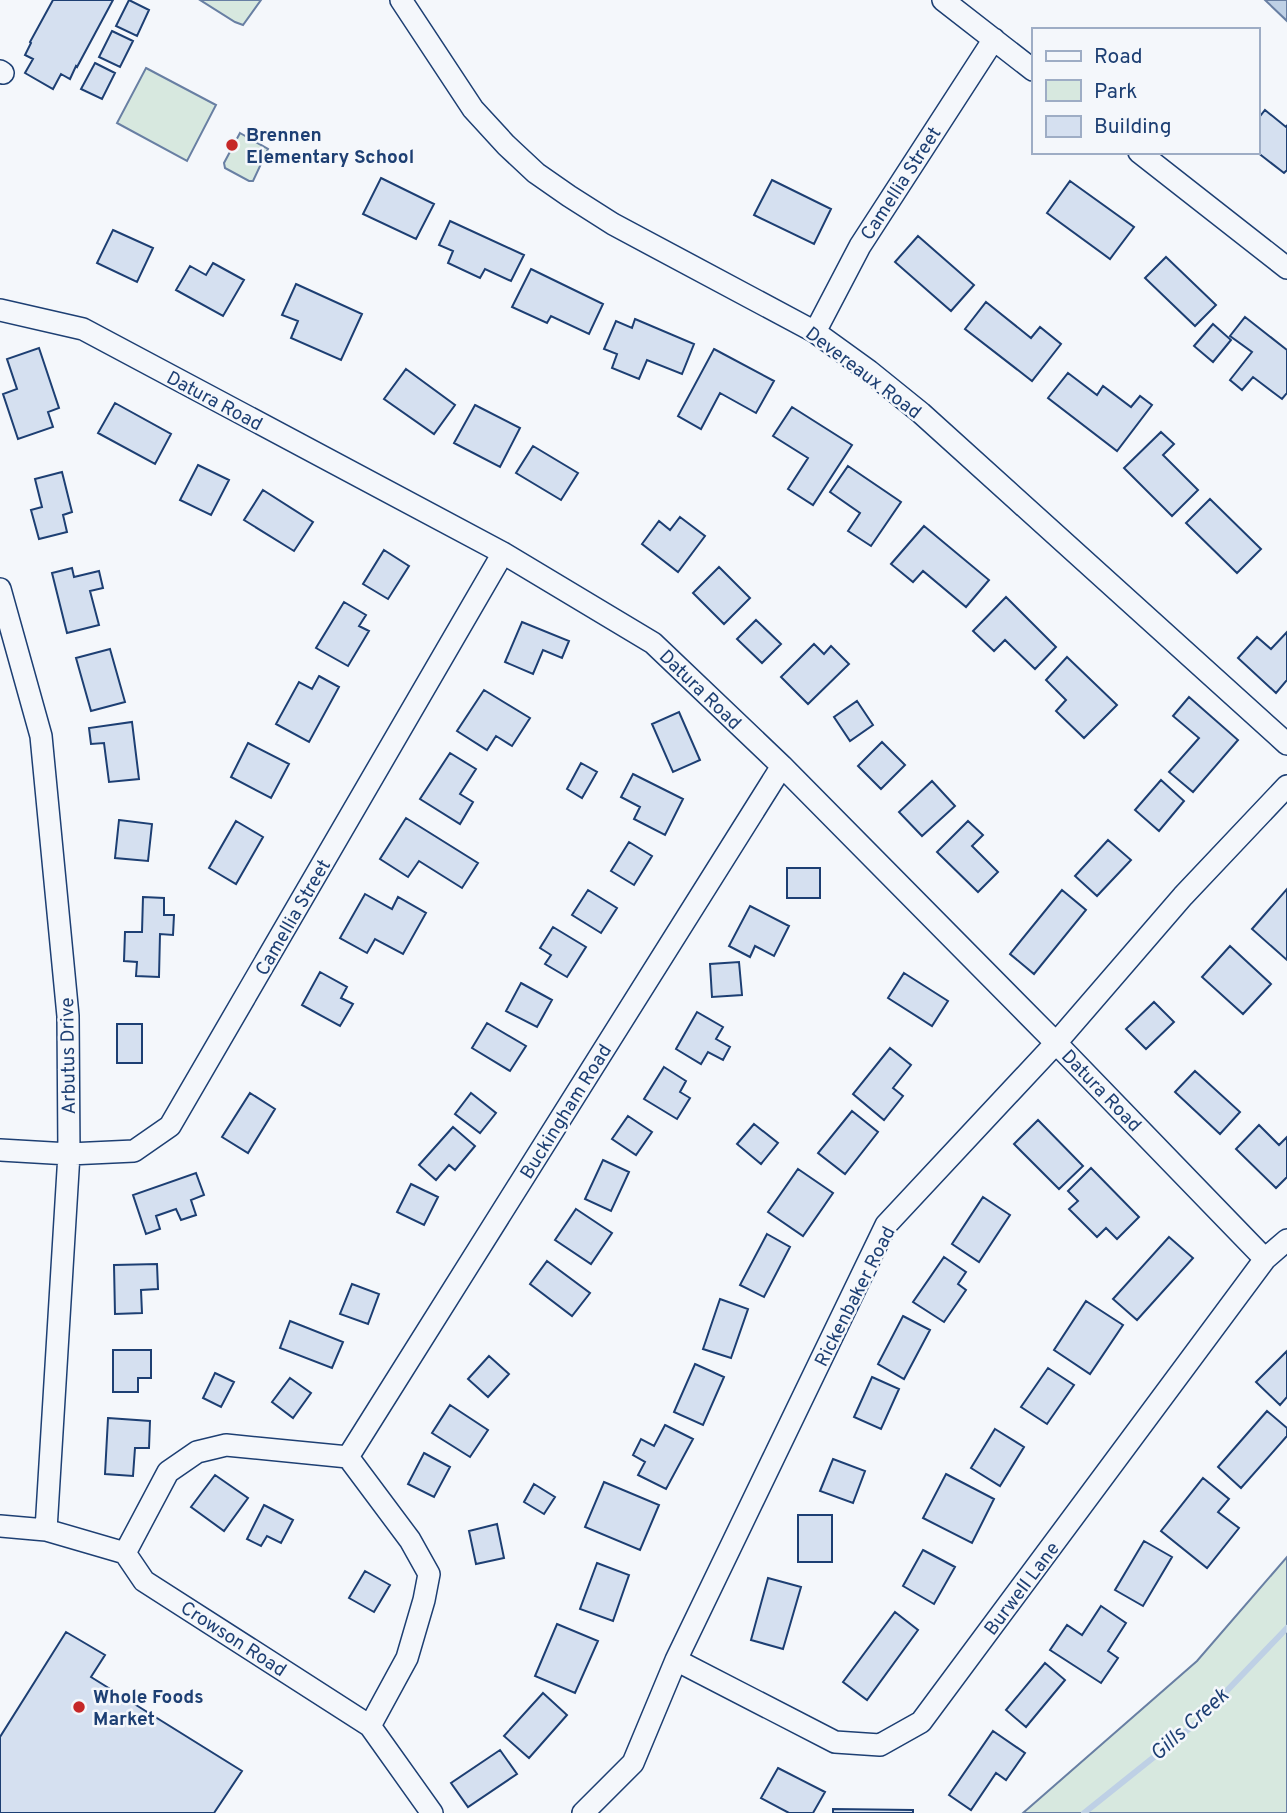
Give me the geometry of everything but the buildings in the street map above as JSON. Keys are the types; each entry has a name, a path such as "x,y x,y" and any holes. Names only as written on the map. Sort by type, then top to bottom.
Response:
{"street":[{"name":"Devereaux Road","path":"401,0 473,109 536,173 613,224 815,332 869,371 921,413 1287,744"},
{"path":"943,0 1032,69"},
{"name":"Camellia Street","path":"815,332 860,246 994,39"},
{"path":"1142,154 1287,268"},
{"name":"Datura Road","path":"0,310 83,329 503,553 653,643 782,766 1265,1259"},
{"name":"Camellia Street","path":"0,1150 69,1154 134,1151 170,1126 503,553"},
{"name":"Arbutus Drive","path":"0,589 41,736 68,1016 69,1154 46,1530"},
{"name":"Buckingham Road","path":"348,1457 782,766"},
{"name":"Rickenbaker Road","path":"583,1813 633,1762 676,1660 886,1225 1056,1043 1182,896 1287,786"},
{"name":"Burwell Lane","path":"676,1660 835,1742 880,1745 921,1722 1265,1259 1287,1240"},
{"path":"0,1526 46,1530 125,1553 169,1472 197,1452 226,1446 348,1457 410,1540 429,1574 407,1658 370,1726"},
{"name":"Crowson Road","path":"125,1553 144,1581 370,1726 432,1813"}],"green space":[{"path":"200,0 261,0 243,25"},
{"path":"146,68 216,105 187,161 117,123"},
{"path":"240,133 268,149 253,181 225,168 224,163"},
{"path":"1287,1557 1287,1813 1023,1813 1197,1661"}],"water":[{"path":"1265,0 1287,0 1287,21"}],"waterway":[{"name":"Gills Creek","path":"1084,1813 1194,1725 1287,1628"}],"place":[{"name":"Brennen Elementary School","path":"232,145"},
{"name":"Whole Foods Market","path":"79,1707"}]}
